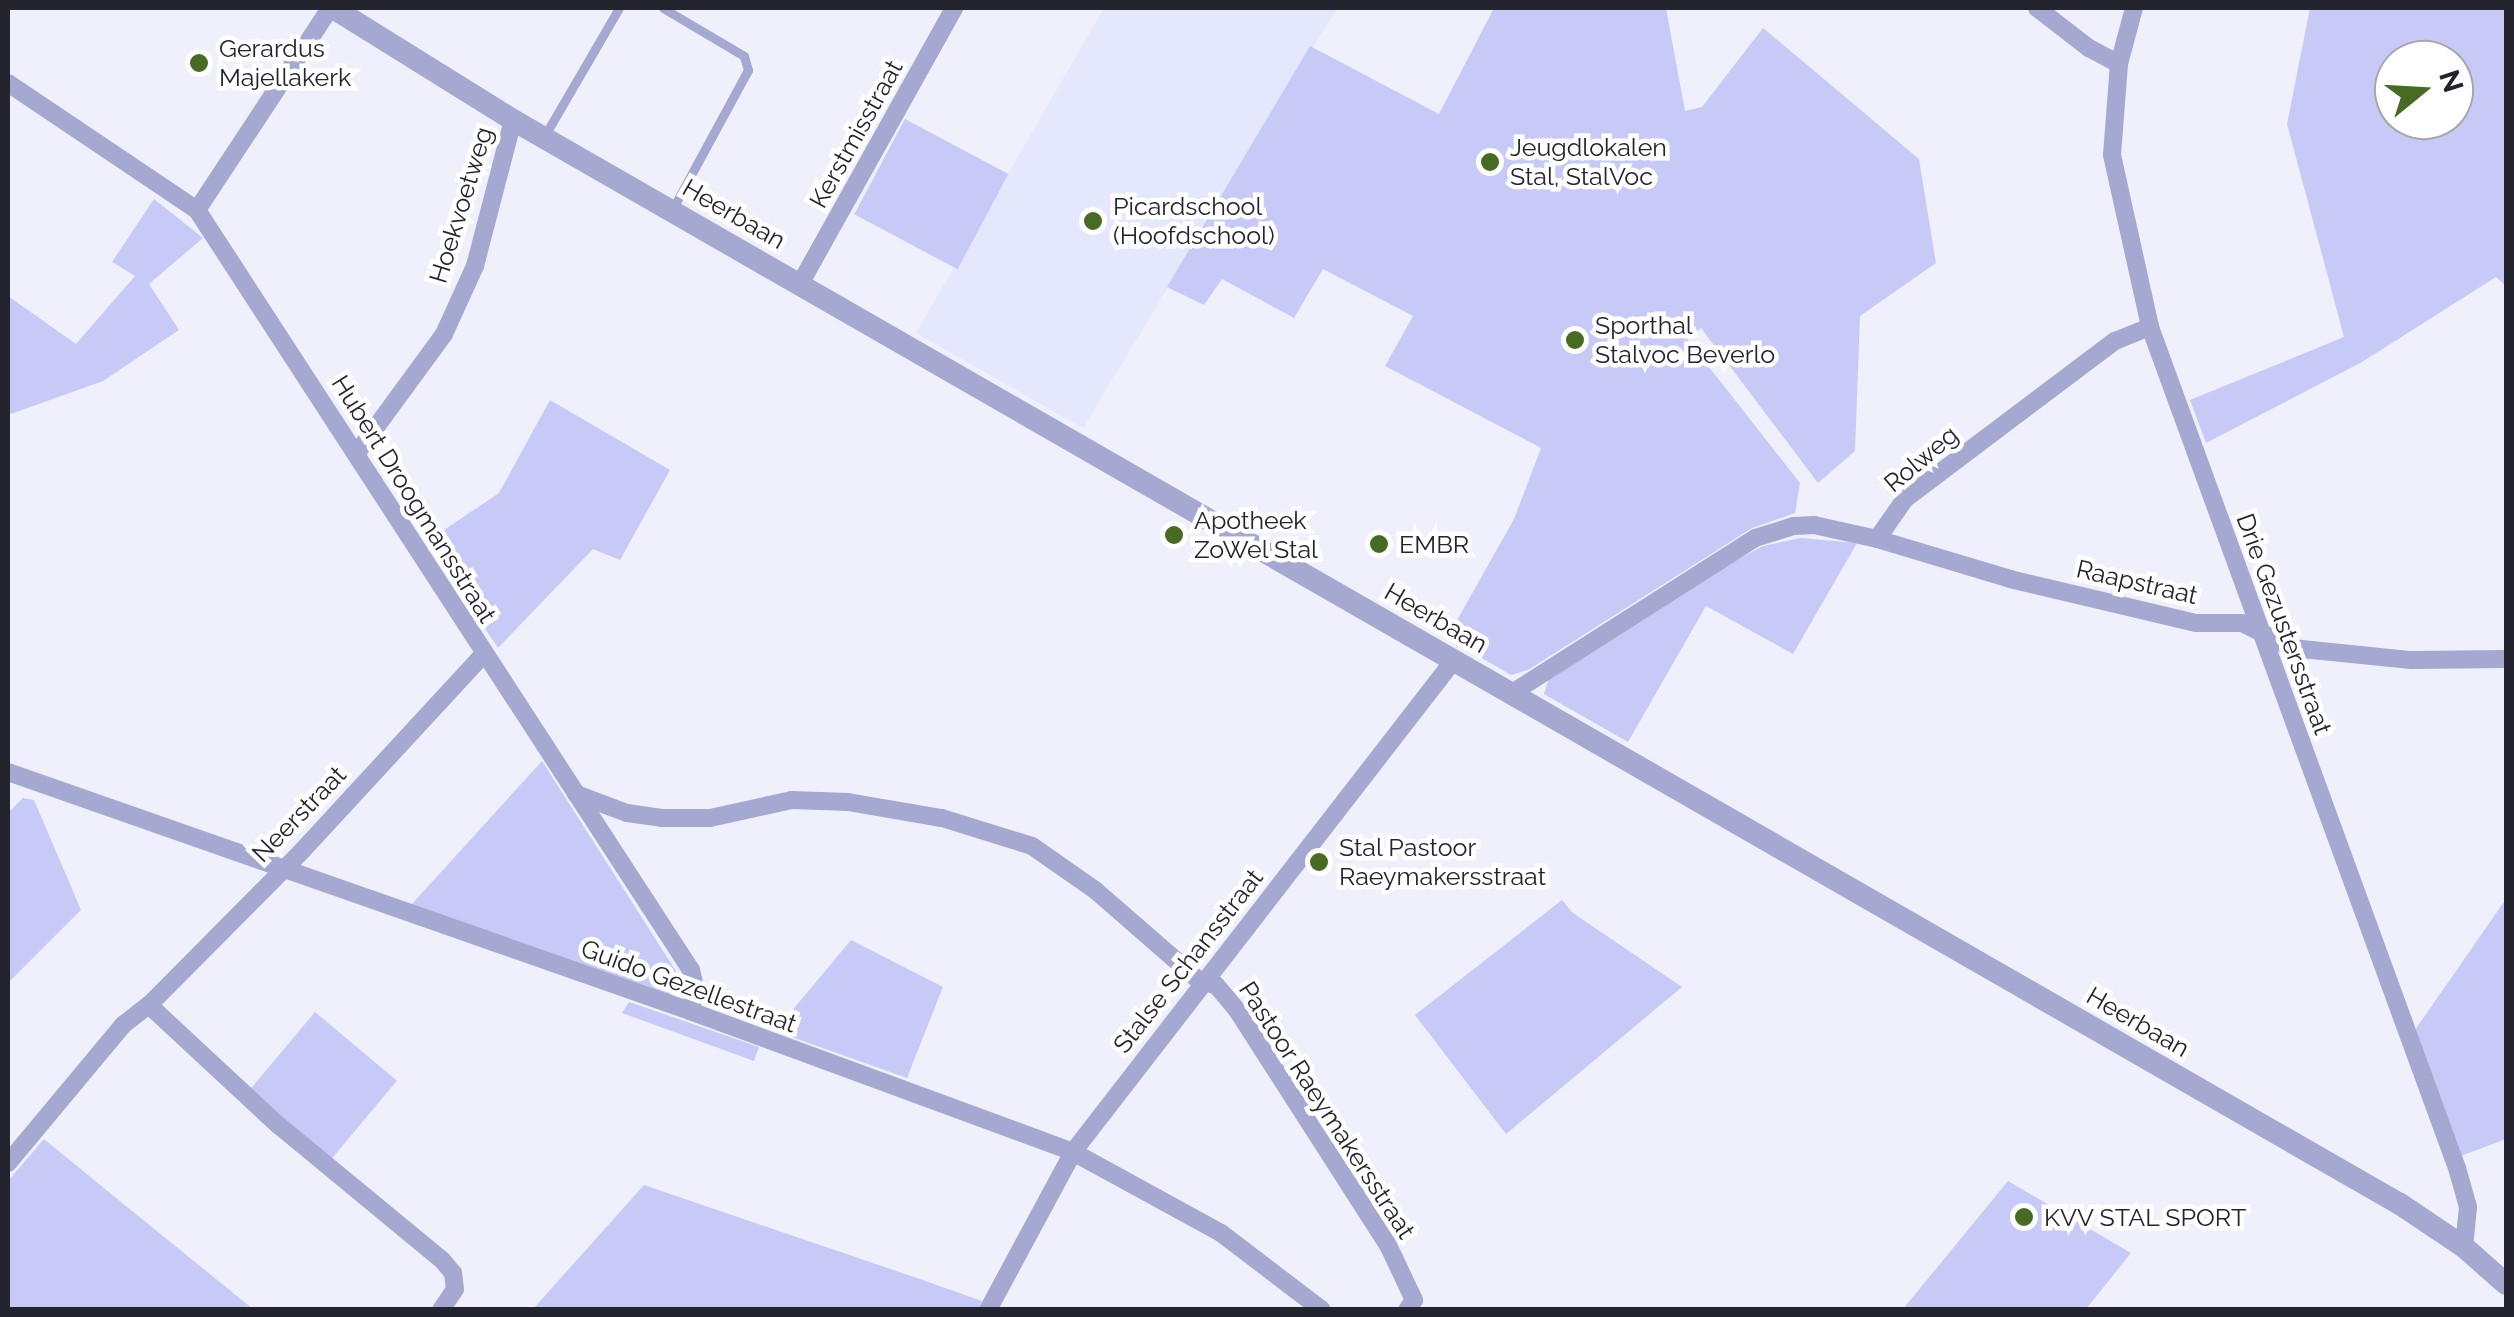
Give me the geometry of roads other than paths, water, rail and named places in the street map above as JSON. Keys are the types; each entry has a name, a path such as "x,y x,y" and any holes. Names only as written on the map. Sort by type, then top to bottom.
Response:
{"street":[{"name":"Heerbaan","path":"331,8 544,138 2400,1204 2464,1247 2506,1284"},
{"path":"197,210 331,8"},
{"name":"Kerstmisstraat","path":"800,284 954,8"},
{"path":"2037,8 2088,48 2119,64"},
{"name":"Drie Gezustersstraat","path":"2134,8 2119,64 2112,155 2150,328 2458,1168 2468,1207 2464,1247"},
{"name":"Hubert Droogmansstraat","path":"8,84 197,210 692,970 696,991 690,1012"},
{"name":"Hoekvoetweg","path":"357,453 444,334 474,266 513,120"},
{"name":"Rolweg","path":"1877,539 1905,499 2116,341 2150,328"},
{"path":"1512,693 1754,538 1794,526 1814,525 1877,539"},
{"name":"Raapstraat","path":"1877,539 1993,574 2196,623 2242,623 2292,648 2363,656 2506,658"},
{"name":"Neerstraat","path":"8,1162 123,1025 149,1005 484,656"},
{"name":"Stalse Schansstraat","path":"988,1310 1073,1152 1454,660"},
{"name":"Guido Gezellestraat","path":"8,772 690,1012 1073,1152 1221,1232 1322,1310"},
{"name":"Pastoor Raeymakersstraat","path":"576,794 626,814 662,818 710,818 792,800 848,802 994,831 1032,846 1095,890 1201,982 1216,985 1237,1010 1388,1245 1413,1306"},
{"path":"149,1005 278,1125 442,1260 453,1273 456,1288 441,1310"}],"lane":[{"path":"544,138 619,8"},
{"path":"663,8 748,62 746,78 672,210"}],"place":[{"name":"Gerardus Majellakerk","path":"199,63"},
{"name":"Jeugdlokalen Stal, StalVoc","path":"1490,162"},
{"name":"Picardschool (Hoofdschool)","path":"1093,221"},
{"name":"Sporthal Stalvoc Beverlo","path":"1575,340"},
{"name":"Apotheek ZoWel Stal","path":"1174,535"},
{"name":"EMBR","path":"1379,544"},
{"name":"Stal Pastoor Raeymakersstraat","path":"1319,862"},
{"name":"KVV STAL SPORT","path":"2024,1217"}]}
